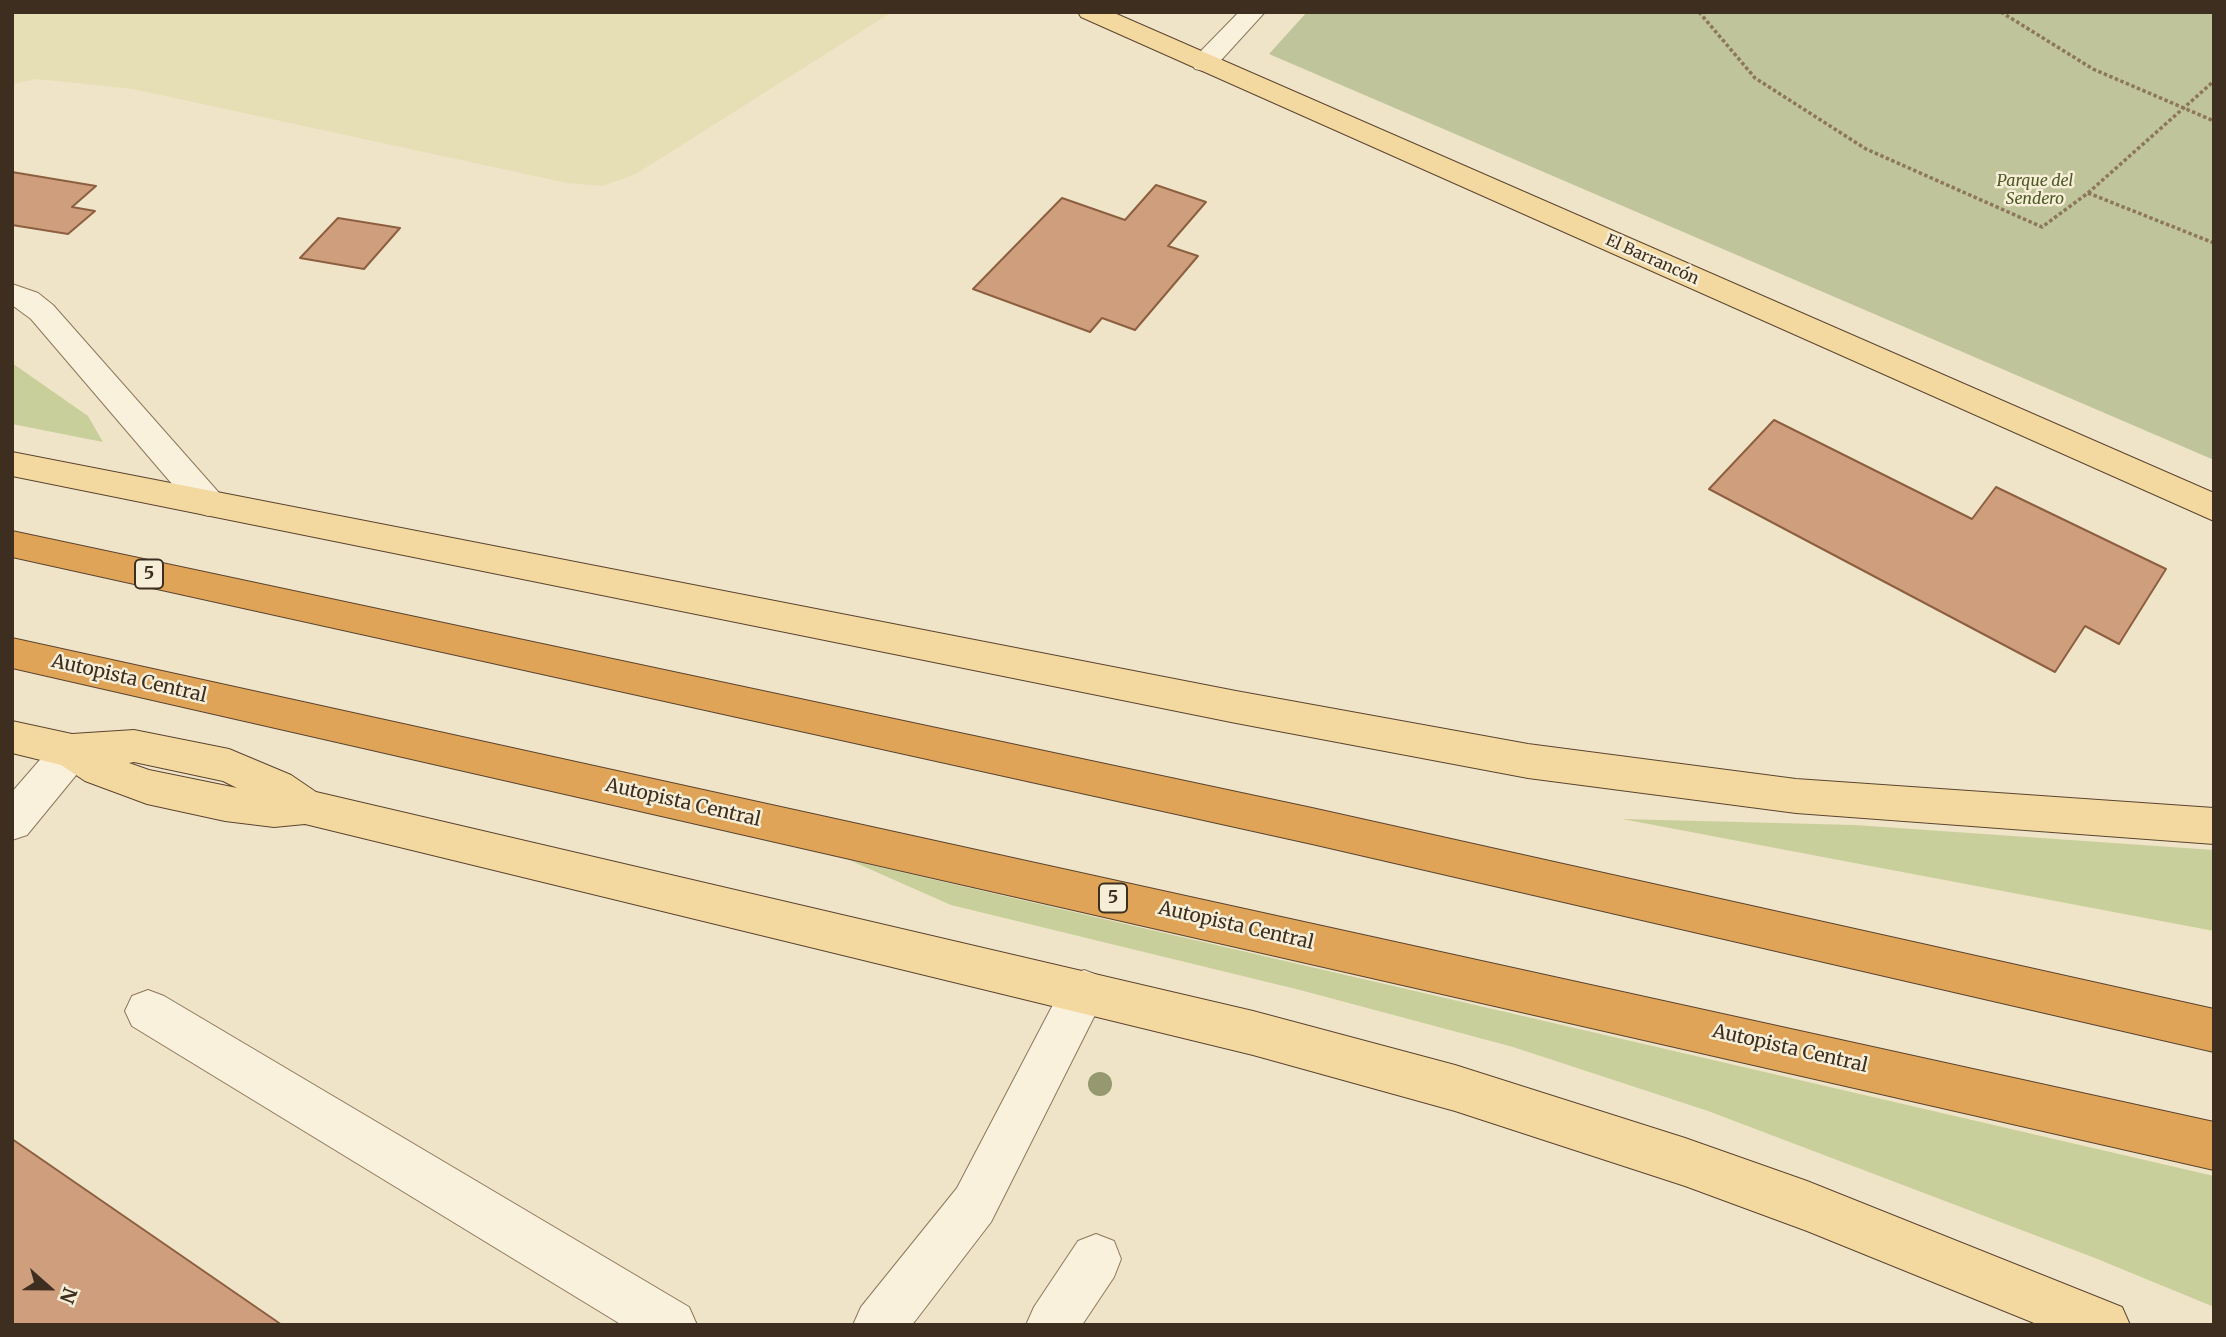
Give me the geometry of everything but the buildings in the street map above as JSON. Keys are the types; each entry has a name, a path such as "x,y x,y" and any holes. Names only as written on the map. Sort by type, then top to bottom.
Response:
{"highway":[{"name":"5","path":"12,544 1325,829 2214,1031"},
{"name":"Autopista Central","path":"12,653 2012,1098 2214,1146"}],"main road":[{"name":"El Barrancón","path":"1090,12 2214,508"},
{"path":"12,464 1249,709 1528,761 1796,796 2214,826"},
{"path":"12,737 72,751 99,769 147,787 225,804 274,809 305,807 1084,991 1353,1059 1568,1122 1807,1206 2104,1325"}],"street":[{"path":"1204,62 1253,12"},
{"path":"12,295 27,300 42,312 208,503"},
{"path":"12,822 72,751"},
{"path":"879,1325 974,1205 1084,991"},
{"path":"148,1010 671,1325"},
{"path":"1052,1325 1096,1259"}],"path":[{"path":"1700,13 1706,12"},
{"path":"2001,12 2093,69 2181,110 2214,121"},
{"path":"1700,13 1755,78 1866,149 2042,227 2088,192 2214,80"},
{"path":"2088,192 2214,243"}],"shaded area":[{"path":"12,12 892,12 636,174 603,186 567,183 133,89 36,79 12,84"}],"green space":[{"name":"Parque del Sendero","path":"1307,12 2214,12 2214,460 1269,54"},
{"path":"12,363 88,416 103,442 12,424"},
{"path":"1622,819 1855,825 2214,850 2214,931"},
{"path":"849,860 2214,1176 2214,1307 2095,1258 1708,1111 1513,1047 1300,990 951,905"}]}
